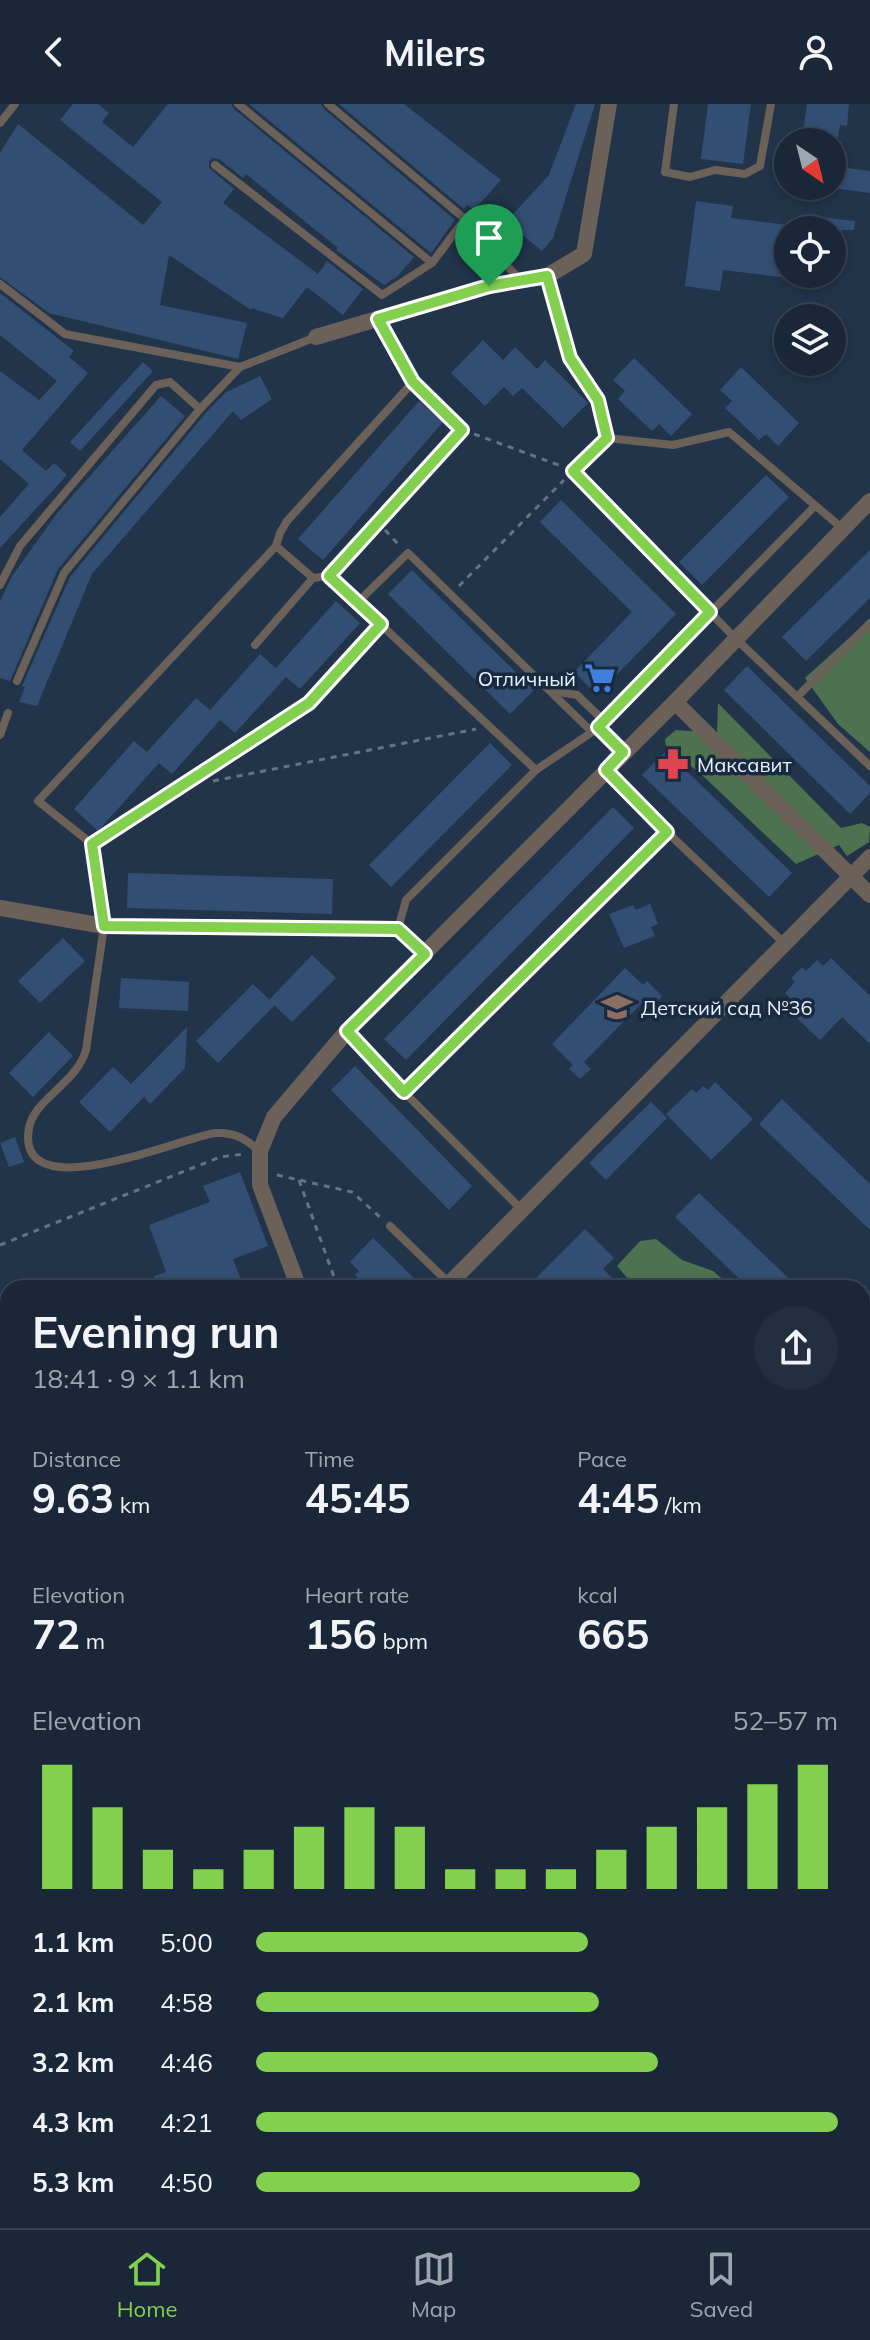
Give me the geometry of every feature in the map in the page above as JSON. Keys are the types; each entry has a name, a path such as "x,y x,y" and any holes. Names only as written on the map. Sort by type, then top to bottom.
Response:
{"street":[{"path":"316,337 489,286 547,276 584,254 609,104"},
{"path":"296,1280 260,1185 260,1151 274,1117 347,1031 870,501"},
{"path":"675,702 870,895"},
{"path":"456,1280 870,857"},
{"path":"0,908 104,926 398,929 425,954"}],"lane":[{"path":"0,123 15,104"},
{"path":"238,104 432,263"},
{"path":"328,104 465,219 520,281"},
{"path":"674,104 665,172 690,177 715,170 745,174 760,166 771,104"},
{"path":"215,165 382,295 432,263 465,219"},
{"path":"0,284 65,334 240,367"},
{"path":"17,681 64,573 200,409 240,367 316,337"},
{"path":"0,585 20,546 156,385 170,382 200,409"},
{"path":"260,1151 238,1135 217,1133 194,1137 140,1157 101,1165 52,1165 35,1155 28,1132 31,1121 72,1076 83,1058 104,926 92,844 38,801 276,546 287,521 413,382"},
{"path":"255,645 313,578 329,576 462,430"},
{"path":"843,529 729,432 673,445 607,438 573,471 736,639 870,766"},
{"path":"398,929 406,900 536,770 598,727 815,506"},
{"path":"276,546 313,578"},
{"path":"358,602 408,553 551,691 598,727 623,752"},
{"path":"329,576 536,770"},
{"path":"797,697 870,623"},
{"path":"92,844 309,703 381,624"},
{"path":"551,691 577,695 598,727"},
{"path":"0,735 8,713"},
{"path":"606,770 785,944"},
{"path":"404,1092 667,832"},
{"path":"347,1031 522,1210"},
{"path":"390,1226 444,1280"}],"path":[{"path":"547,276 570,358 598,400 607,438"},
{"path":"378,319 413,382 462,430 573,471 451,594"},
{"path":"377,523 408,553"},
{"path":"208,782 491,726"},
{"path":"0,1245 220,1157 260,1151"},
{"path":"260,1171 352,1192 390,1226"},
{"path":"299,1180 335,1280"}],"green space":[{"path":"870,619 870,752 838,724 805,678"},
{"path":"718,703 841,828 862,823 870,827 869,842 847,856 839,845 796,864 702,775 666,746 665,739 676,730 717,733"},
{"path":"656,1239 682,1260 713,1271 724,1280 629,1280 617,1266 640,1241"}],"building":[{"path":"73,104 98,104 109,113 102,122 133,147 168,104 231,104 414,257 398,276 384,285 336,250 338,248 246,174 243,178 219,159 213,158 209,161 209,168 234,189 223,203 318,274 327,261 363,289 343,315 307,287 283,318 251,310 169,255 160,305 247,323 238,359 49,313 0,277 0,153 18,124 143,225 162,202 60,120"},
{"path":"249,104 321,104 455,220 431,253"},
{"path":"339,104 404,104 501,180 474,210 467,205 464,209"},
{"path":"576,104 595,104 553,238 542,251 506,222 549,175"},
{"path":"708,104 751,104 743,164 701,159"},
{"path":"807,104 849,104 847,126 804,128"},
{"path":"846,168 870,171 870,193 846,190"},
{"path":"696,201 733,206 731,218 774,223 774,276 723,270 720,291 685,286"},
{"path":"846,220 855,221 854,230 846,230"},
{"path":"0,293 74,351 69,357 88,373 22,450 46,471 54,463 67,475 0,548 0,517 29,484 0,459 0,371 39,400 57,381 0,335"},
{"path":"483,340 503,360 515,347 537,369 545,360 588,403 563,428 522,388 513,396 504,387 485,406 451,373"},
{"path":"634,358 692,414 671,436 659,424 652,431 618,399 625,391 613,380"},
{"path":"143,362 153,371 80,451 70,442"},
{"path":"741,367 799,423 778,446 766,434 759,440 725,408 732,401 720,390"},
{"path":"260,376 272,399 241,420 233,411 92,574 37,706 19,702 25,687 22,686 70,577 205,414 226,392"},
{"path":"161,396 185,416 58,569 10,681 0,678 0,601 12,576 58,512"},
{"path":"419,401 443,422 323,560 298,539"},
{"path":"766,475 789,497 702,585 679,562"},
{"path":"561,500 676,614 597,695 574,672 632,612 540,522"},
{"path":"870,550 870,598 806,661 782,637"},
{"path":"412,570 534,690 510,714 388,594"},
{"path":"336,601 360,623 300,689 286,677 235,733 220,720 172,774 159,763 98,831 74,809 134,741 147,752 196,698 210,710 260,654 276,668"},
{"path":"747,666 870,786 870,793 850,814 724,690"},
{"path":"490,743 512,765 391,887 369,865"},
{"path":"666,751 792,873 769,897 642,775"},
{"path":"613,807 634,828 406,1060 384,1039"},
{"path":"128,873 333,879 332,914 127,908"},
{"path":"650,904 658,924 651,927 655,936 624,948 609,914 633,905 636,910"},
{"path":"63,938 85,961 40,1003 18,981"},
{"path":"312,955 336,978 292,1022 269,1000"},
{"path":"831,958 870,996 870,1044 842,1017 820,1040 784,1006 791,999 785,993 795,982 791,978 802,967 806,971 817,960 823,966"},
{"path":"625,968 643,985 647,981 662,996 650,1009 643,1002 584,1062 591,1069 580,1079 569,1069 573,1065 552,1044"},
{"path":"121,978 189,982 188,1011 119,1008"},
{"path":"253,984 275,1005 218,1063 196,1041"},
{"path":"187,1027 185,1068 150,1104 144,1097 110,1132 79,1102 113,1067 131,1084"},
{"path":"49,1032 73,1056 33,1097 9,1073"},
{"path":"355,1066 472,1186 449,1210 331,1090"},
{"path":"715,1082 753,1119 711,1160 666,1114 692,1089 696,1093 703,1086 708,1090"},
{"path":"782,1099 870,1184 870,1230 759,1124"},
{"path":"651,1102 667,1118 606,1180 589,1163"},
{"path":"15,1137 24,1162 9,1167 0,1143"},
{"path":"240,1172 268,1246 233,1259 241,1280 156,1280 154,1276 166,1272 149,1225 210,1202 203,1186"},
{"path":"699,1193 791,1280 741,1280 675,1217"},
{"path":"585,1229 614,1258 603,1269 615,1280 534,1280"},
{"path":"373,1238 416,1280 360,1280 355,1275 359,1271 350,1262"}],"place":[{"name":"Отличный","path":"600,678"},
{"name":"Максавит","path":"673,764"},
{"name":"Детский сад №36","path":"617,1007"}],"route":[{"path":"547,276 570,358 598,400 607,438 573,471 710,612 598,727 623,752 606,770 667,832 404,1092 347,1031 425,954 398,929 104,926 92,844 309,703 381,624 329,576 462,430 413,382 378,319 489,286 547,276"}]}
